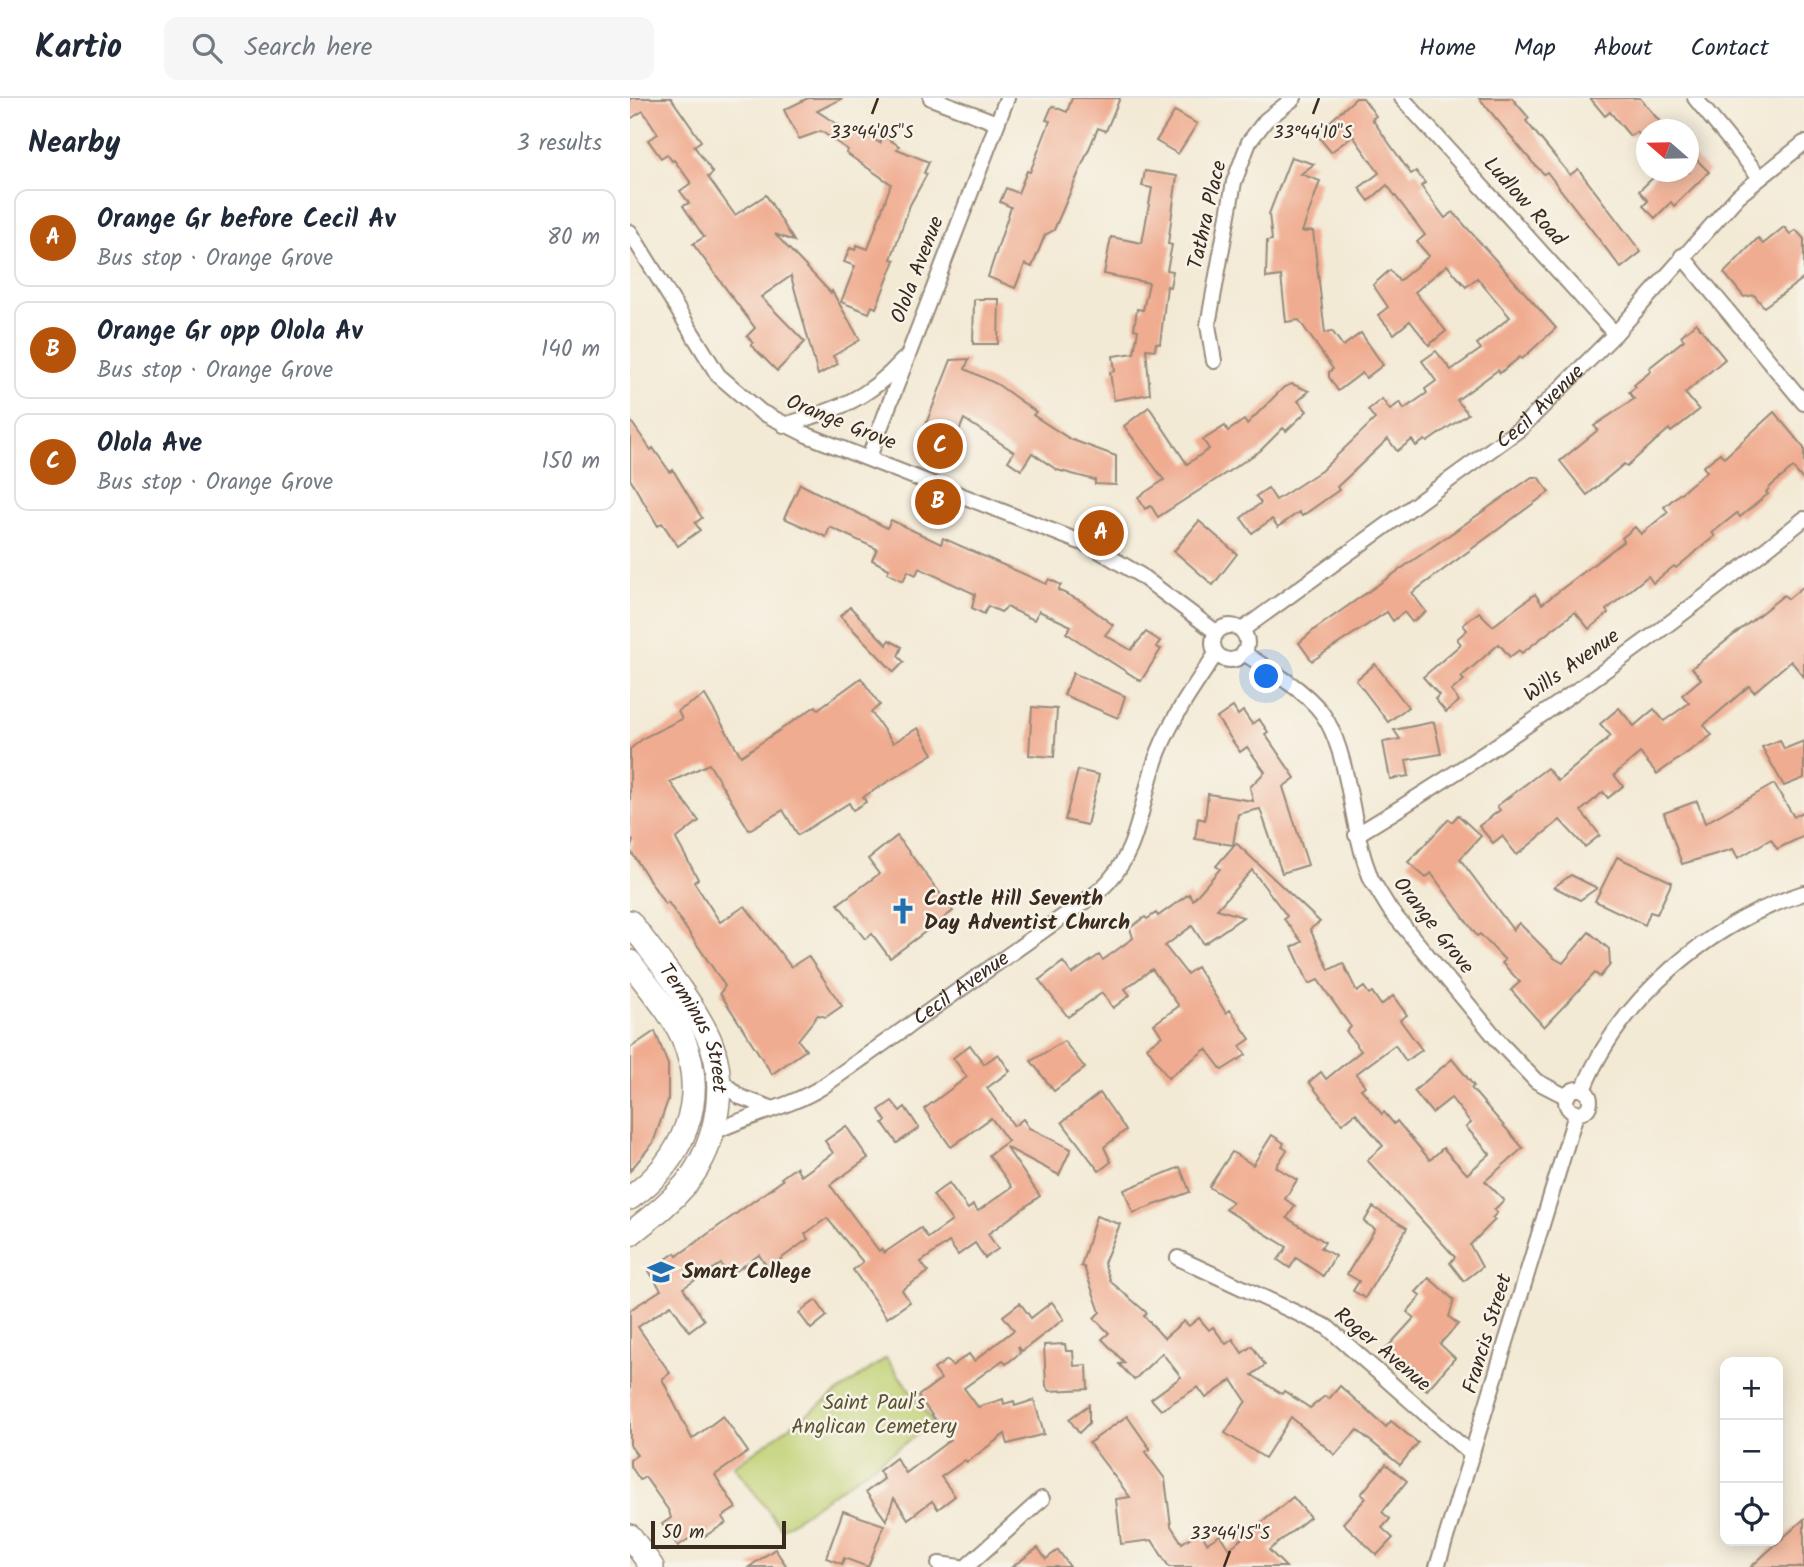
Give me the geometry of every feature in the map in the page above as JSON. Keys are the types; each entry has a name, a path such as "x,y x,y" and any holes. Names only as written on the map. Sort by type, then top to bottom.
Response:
{"main road":[{"name":"Terminus Street","path":"630,922 706,1033 719,1079 718,1106 712,1133"},
{"name":"Terminus Street","path":"630,962 682,1036 692,1074 693,1104 686,1133 669,1163 652,1183 630,1198"},
{"path":"632,1232 665,1206 687,1182 712,1133"},
{"path":"630,1536 652,1567"}],"street":[{"path":"932,98 997,123"},
{"name":"Olola Avenue","path":"869,457 1007,98"},
{"name":"Tathra Place","path":"1214,361 1208,325 1234,181 1249,142 1266,120 1294,98"},
{"name":"Ludlow Road","path":"1402,98 1615,334"},
{"path":"1695,98 1759,176"},
{"name":"Cecil Avenue","path":"1242,630 1491,452 1548,402 1615,334 1682,256 1759,176 1804,143"},
{"name":"Orange Grove","path":"630,232 718,375 738,395 784,425 1093,547 1140,575 1216,632"},
{"path":"1682,256 1804,403"},
{"path":"784,425 849,404 872,390 908,354"},
{"name":"Wills Avenue","path":"1356,835 1433,789 1710,595 1804,519"},
{"path":"1225,626 1242,630 1247,641 1244,653 1230,661 1216,654 1212,643 1216,632 1225,626"},
{"name":"Orange Grove","path":"1244,653 1311,702 1327,720 1336,744 1356,835 1371,879 1390,910 1522,1067 1550,1090 1567,1097"},
{"name":"Cecil Avenue","path":"712,1133 772,1108 801,1100 822,1087 1099,891 1116,876 1127,859 1147,783 1160,750 1176,716 1216,654"},
{"path":"1583,1090 1608,1038 1655,985 1734,924 1779,901 1804,893"},
{"path":"719,1079 740,1097 772,1108"},
{"path":"1574,1090 1583,1090 1590,1098 1590,1104 1586,1110 1576,1114 1567,1107 1567,1097 1574,1090"},
{"name":"Francis Street","path":"1437,1567 1576,1114"},
{"name":"Roger Avenue","path":"1178,1258 1327,1326 1472,1455"},
{"path":"966,1567 1042,1499"},
{"path":"939,1564 960,1567"}],"green space":[{"name":"Saint Paul's Anglican Cemetery","path":"886,1358 934,1423 782,1529 734,1466"}],"building":[{"path":"630,98 671,98 701,141 694,146 713,173 708,177 735,215 766,195 794,241 775,234 831,293 832,291 860,340 833,356 838,364 818,375 791,276 761,297 805,342 777,371 751,345 753,343 747,336 755,328 693,244 704,237 683,206 689,203 680,191 691,183 674,160 667,154 661,158 648,140 658,134 643,111 630,119"},
{"path":"808,98 843,98 817,111 854,135 856,133 864,139 867,135 880,143 884,136 899,146 897,149 929,162 924,173 927,174 910,205 891,259 895,260 876,308 872,306 869,313 841,302 855,266 844,262 850,248 855,250 857,245 868,249 891,184 846,153 848,150 821,131 799,139 784,110"},
{"path":"1072,98 1120,98 1106,131 1098,128 1054,230 1045,235 1032,267 1025,264 1015,288 988,277 1011,207 1000,202 1006,188 1018,193 1027,171 1030,172 1050,121 1046,120 1052,106 1067,112"},
{"path":"1356,98 1363,98 1376,116 1372,119 1411,174 1416,171 1425,183 1421,186 1445,218 1453,212 1556,328 1522,359 1520,357 1500,373 1498,370 1457,400 1468,414 1427,442 1425,440 1416,446 1412,440 1397,451 1388,439 1337,487 1339,490 1302,516 1299,512 1278,527 1272,519 1252,533 1241,518 1261,503 1256,496 1268,488 1276,500 1321,471 1375,419 1368,410 1382,399 1390,410 1400,402 1404,409 1427,393 1425,389 1436,381 1422,361 1436,351 1451,370 1481,349 1477,344 1510,317 1477,278 1466,287 1447,265 1415,292 1446,331 1429,345 1410,321 1394,334 1378,315 1388,307 1373,285 1390,270 1399,281 1429,256 1417,242 1425,235 1387,185 1369,201 1359,188 1379,173 1353,136 1331,152 1316,134"},
{"path":"1479,98 1512,98 1529,118 1526,121 1570,175 1578,169 1641,252 1621,268 1547,172 1544,174 1533,163"},
{"path":"1590,98 1640,98 1658,119 1636,119 1636,133 1630,136 1610,112 1605,116"},
{"path":"1175,111 1197,124 1178,154 1156,141"},
{"path":"1291,157 1314,164 1301,174 1320,181 1302,232 1313,231 1325,333 1332,331 1343,346 1361,333 1383,365 1366,378 1362,373 1338,391 1329,377 1329,372 1333,369 1299,320 1286,322 1281,276 1266,278 1267,241 1272,240 1269,214"},
{"path":"1699,162 1709,172 1699,182"},
{"path":"1145,171 1177,176 1168,244 1172,245 1167,270 1173,271 1170,287 1167,286 1160,344 1156,343 1155,350 1146,349 1150,394 1114,400 1110,372 1115,371 1113,356 1134,353 1138,330 1134,329 1137,309 1143,310 1149,283 1104,274 1111,237 1142,243 1152,188 1142,186"},
{"path":"1648,182 1699,182 1674,206 1671,202 1655,218 1643,206 1648,201 1639,191"},
{"path":"1784,227 1790,234 1796,230 1804,239 1804,278 1764,307 1754,295 1744,297 1724,273 1758,238 1763,244"},
{"path":"974,299 999,299 998,344 973,344"},
{"path":"1696,323 1725,359 1685,393 1699,410 1671,432 1669,429 1627,466 1624,464 1587,495 1560,461 1598,430 1594,426 1634,399 1629,392 1636,387 1634,385 1651,371 1649,368 1684,340 1681,336"},
{"path":"969,359 965,369 997,384 1036,412 1033,415 1070,439 1116,456 1116,485 1095,484 1095,480 1057,470 1032,453 1021,470 1008,461 1014,452 964,419 955,441 924,429 951,360"},
{"path":"1292,384 1309,391 1298,401 1307,411 1286,431 1283,428 1260,451 1158,517 1151,506 1145,509 1138,497 1164,480 1124,426 1149,407 1187,464 1209,449 1203,440 1225,426 1228,431 1244,420 1247,424 1284,387"},
{"path":"1774,412 1804,448 1804,481 1793,468 1772,485 1766,492 1768,494 1740,517 1737,513 1712,533 1715,536 1676,568 1674,566 1653,583 1648,576 1606,610 1608,613 1589,629 1575,612 1522,653 1519,650 1510,657 1499,644 1461,677 1464,680 1451,691 1459,701 1446,712 1435,699 1439,695 1423,677 1461,644 1457,639 1467,630 1463,625 1479,612 1493,626 1535,594 1542,604 1624,541 1622,538 1635,527 1641,534 1668,512 1664,507 1707,471 1703,467 1720,453 1724,458"},
{"path":"630,420 651,450 653,448 670,472 673,470 702,518 695,523 700,530 678,546 662,523 658,526 630,479"},
{"path":"1532,477 1538,477 1549,492 1412,593 1426,612 1412,622 1404,612 1393,621 1387,612 1312,661 1299,643 1315,629"},
{"path":"800,484 887,528 891,520 941,544 943,538 1046,584 1049,579 1061,585 1058,590 1081,601 1113,625 1105,635 1131,650 1146,632 1160,641 1156,647 1161,649 1141,681 1066,633 1071,626 1039,611 1034,620 1007,607 1001,612 988,606 984,614 972,608 975,594 919,568 916,575 908,571 903,581 887,573 889,569 872,560 877,549 830,527 826,537 784,518"},
{"path":"1199,521 1237,554 1213,585 1174,551"},
{"path":"1804,586 1804,677 1791,661 1754,692 1749,686 1704,725 1712,735 1657,774 1640,753 1614,775 1623,786 1608,798 1603,792 1581,811 1600,835 1585,847 1560,820 1517,855 1502,836 1493,843 1479,826 1500,810 1497,806 1547,768 1558,781 1611,736 1600,724 1619,708 1634,726 1654,709 1664,721 1689,703 1682,695 1701,679 1692,668 1784,595 1788,599"},
{"path":"850,607 887,645 889,640 902,647 898,656 904,662 894,672 840,616"},
{"path":"1375,664 1408,707 1388,722 1356,680"},
{"path":"1073,673 1125,696 1118,718 1064,695"},
{"path":"861,678 880,705 871,712 893,743 918,728 933,754 863,797 866,802 853,810 849,803 798,835 783,810 749,830 709,764 670,782 699,821 676,839 698,879 694,882 720,922 745,906 791,967 808,956 842,1006 826,1017 818,1015 798,1040 806,1050 772,1074 720,993 725,986 668,902 665,904 630,850 633,841 630,838 630,749 645,737 682,719 678,711 705,695 741,756 816,706 818,709"},
{"path":"1032,707 1057,709 1054,757 1029,755"},
{"path":"1233,707 1238,715 1243,711 1252,724 1259,719 1268,732 1265,734 1295,778 1283,787 1308,865 1282,873 1260,809 1238,814 1233,845 1195,839 1198,818 1205,820 1208,794 1253,801 1250,787 1265,772 1247,747 1240,752 1217,718"},
{"path":"1434,722 1441,754 1406,760 1409,776 1390,779 1383,742 1400,739 1394,730"},
{"path":"1780,740 1784,749 1804,741 1804,778 1784,786 1762,747"},
{"path":"1078,770 1099,775 1087,825 1065,820"},
{"path":"1774,784 1794,817 1804,811 1804,836 1777,849 1771,839 1738,858 1733,849 1682,864 1664,813 1697,801 1705,823"},
{"path":"1458,815 1481,836 1460,859 1513,930 1519,923 1554,958 1563,963 1589,932 1609,949 1610,965 1600,977 1595,973 1544,1027 1511,990 1520,982 1502,963 1505,960 1480,934 1477,936 1431,873 1426,878 1408,862 1449,819 1452,822"},
{"path":"897,836 953,911 890,958 872,934 865,939 838,904 879,874 868,859"},
{"path":"1236,843 1320,922 1310,929 1329,970 1343,963 1357,992 1364,987 1369,994 1372,992 1381,1005 1393,996 1407,1015 1400,1020 1422,1050 1406,1061 1395,1045 1356,1074 1365,1086 1361,1089 1382,1114 1384,1112 1394,1124 1397,1121 1430,1160 1443,1148 1467,1174 1490,1154 1466,1127 1471,1123 1451,1098 1432,1113 1414,1091 1452,1059 1474,1086 1471,1088 1523,1148 1485,1181 1504,1200 1494,1210 1497,1213 1492,1218 1495,1220 1470,1245 1482,1267 1464,1281 1450,1263 1455,1257 1367,1160 1383,1146 1356,1113 1342,1124 1309,1082 1321,1072 1326,1079 1361,1051 1346,1031 1351,1027 1318,980 1309,984 1292,947 1302,942 1284,919 1287,916 1252,870 1217,909 1243,917 1204,944 1192,926 1165,946 1187,974 1197,967 1226,1013 1230,1010 1250,1039 1240,1046 1246,1055 1222,1070 1206,1049 1168,1078 1147,1047 1162,1036 1154,1024 1179,1006 1152,969 1125,989 1130,995 1113,1008 1102,993 1068,1017 1039,980 1063,962 1072,974 1099,955 1103,960 1133,938 1130,928 1145,917 1147,919 1156,913 1158,916 1189,894 1193,900 1220,869 1216,866"},
{"path":"1617,857 1672,882 1657,914 1650,912 1645,925 1595,901"},
{"path":"1571,875 1597,888 1580,900 1554,887"},
{"path":"655,1031 668,1065 668,1100 653,1143 630,1171 630,1048"},
{"path":"1064,1041 1085,1068 1054,1091 1031,1061"},
{"path":"970,1045 984,1064 998,1054 1010,1071 987,1088 1014,1126 1023,1119 1029,1128 1071,1149 1059,1175 1006,1147 1040,1196 988,1234 998,1249 985,1258 975,1243 958,1255 949,1242 921,1262 928,1272 902,1290 910,1302 887,1318 853,1270 863,1262 827,1218 805,1234 808,1239 768,1268 759,1255 729,1276 721,1264 683,1288 704,1320 689,1331 671,1305 638,1327 670,1373 662,1379 692,1439 723,1416 748,1452 715,1475 736,1508 722,1517 726,1523 705,1536 702,1530 678,1546 662,1524 671,1518 669,1511 645,1477 640,1480 630,1465 630,1460 637,1455 630,1445 630,1310 661,1290 649,1271 675,1253 677,1256 783,1180 781,1178 796,1167 801,1176 833,1153 825,1141 846,1126 868,1158 830,1185 879,1251 881,1249 884,1253 921,1228 928,1238 952,1221 933,1195 949,1183 968,1209 973,1205 978,1211 1012,1187 989,1155 1008,1141 991,1118 951,1147 924,1109 967,1077 953,1058"},
{"path":"1100,1093 1126,1130 1104,1147 1111,1162 1099,1171 1062,1122"},
{"path":"892,1101 900,1111 905,1107 919,1128 897,1143 883,1123 886,1121 879,1110"},
{"path":"1272,1135 1284,1143 1282,1147 1287,1150 1276,1167 1297,1180 1285,1199 1295,1206 1287,1218 1325,1242 1321,1248 1335,1256 1323,1276 1296,1258 1290,1268 1278,1260 1287,1247 1225,1209 1233,1202 1209,1187 1232,1152 1253,1165"},
{"path":"1180,1167 1190,1192 1133,1213 1124,1190"},
{"path":"1373,1207 1407,1228 1365,1298 1353,1291 1359,1281 1347,1274 1375,1229 1364,1222"},
{"path":"1096,1216 1120,1224 1104,1263 1111,1282 1147,1313 1144,1316 1164,1338 1184,1321 1189,1326 1199,1318 1209,1330 1213,1327 1226,1344 1233,1339 1242,1353 1252,1346 1265,1365 1252,1375 1282,1394 1284,1391 1310,1408 1325,1396 1329,1399 1340,1386 1386,1427 1391,1421 1418,1443 1400,1465 1357,1430 1335,1455 1291,1417 1265,1458 1225,1433 1246,1401 1232,1380 1206,1398 1198,1387 1161,1410 1151,1399 1181,1377 1162,1353 1134,1380 1119,1364 1125,1363 1102,1339 1109,1333 1094,1318 1100,1312 1084,1267 1081,1266"},
{"path":"1429,1278 1454,1300 1449,1317 1458,1324 1440,1344 1455,1358 1427,1390 1384,1351 1414,1318 1407,1312 1421,1296 1416,1292"},
{"path":"816,1300 827,1316 811,1329 799,1313"},
{"path":"1052,1302 1064,1319 1022,1351 1018,1346 1020,1353 1006,1364 1003,1360 964,1388 978,1407 1003,1399 1004,1404 1014,1401 1015,1406 1034,1400 1044,1434 1008,1444 1005,1434 941,1477 955,1496 938,1509 932,1501 908,1519 894,1498 886,1520 866,1492 884,1479 879,1471 896,1458 906,1473 950,1440 918,1396 941,1379 934,1369 947,1360 952,1366 969,1354 974,1361 1014,1330 1003,1316 1020,1303 1031,1318"},
{"path":"1065,1344 1066,1351 1073,1351 1074,1366 1087,1365 1088,1389 1050,1391 1046,1386 1044,1345"},
{"path":"1089,1405 1089,1423 1079,1433 1069,1419"},
{"path":"1127,1416 1150,1449 1145,1452 1165,1479 1171,1526 1182,1543 1200,1531 1207,1543 1220,1535 1229,1549 1293,1497 1310,1517 1269,1550 1286,1567 1169,1567 1152,1540 1121,1544 1116,1499 1130,1497 1089,1443"},
{"path":"1386,1464 1407,1481 1382,1512 1390,1519 1382,1528 1393,1538 1377,1555 1343,1523 1366,1498 1361,1494"},
{"path":"843,1511 884,1525 868,1567 844,1558 842,1564 826,1558"},
{"path":"1804,1519 1804,1567 1751,1567 1774,1546 1783,1546 1783,1538"},
{"path":"1038,1548 1046,1559 1058,1550 1070,1567 1012,1567"},
{"path":"775,1549 787,1567 749,1567"}],"place":[{"name":"Olola Ave","path":"940,446"},
{"name":"Orange Gr opp Olola Av","path":"938,502"},
{"name":"Orange Gr before Cecil Av","path":"1101,533"},
{"name":"Castle Hill Seventh Day Adventist Church","path":"903,911"},
{"name":"Smart College","path":"661,1272"}]}
